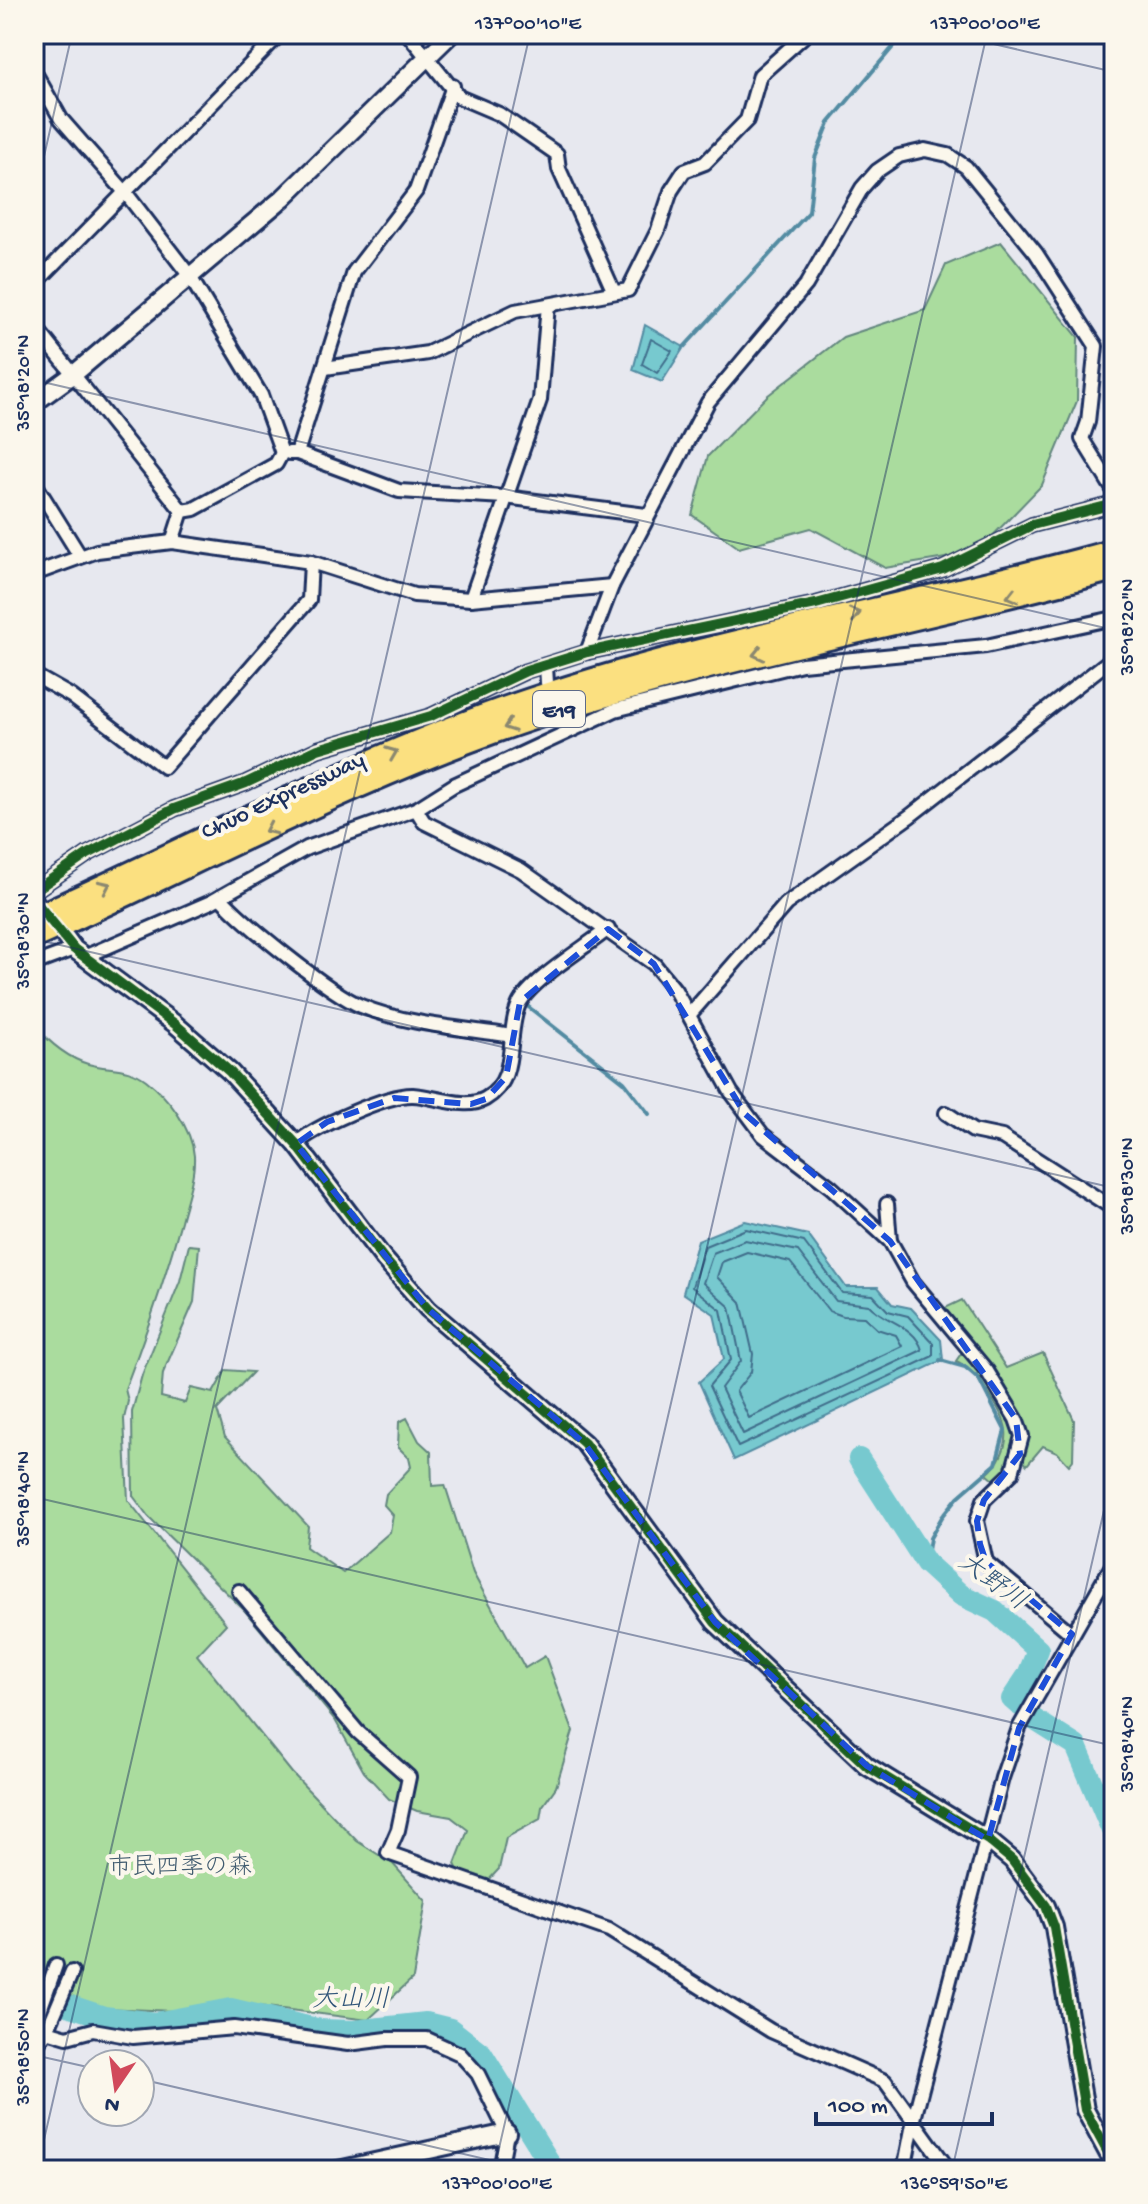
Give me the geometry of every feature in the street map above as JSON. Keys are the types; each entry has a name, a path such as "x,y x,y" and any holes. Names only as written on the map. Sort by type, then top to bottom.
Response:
{"highway":[{"name":"Chuo Expressway","path":"34,918 371,762 532,700 686,654 1035,573 1114,551"},
{"name":"Chuo Expressway","path":"34,937 381,777 535,717 692,670 982,604 1114,569"}],"street":[{"path":"34,285 280,34"},
{"path":"408,34 459,97 499,114 557,154 559,169 614,292"},
{"path":"34,403 74,374 283,198 451,34"},
{"path":"325,368 428,353 515,311 628,290 658,230 671,191 684,171 705,163 747,120 760,75 806,34"},
{"path":"34,71 61,119 125,192 189,275 261,395 282,453 276,464 194,509 182,511"},
{"path":"297,453 354,272 416,191 453,86"},
{"path":"587,652 612,586 646,515 708,402 806,285 862,188 877,171 899,156 925,150 948,155 966,167 1036,253 1096,346 1088,422 1082,439 1114,491"},
{"path":"471,599 540,400 548,305"},
{"path":"34,325 182,511"},
{"path":"282,453 297,453 399,491 505,497 646,515"},
{"path":"34,482 80,556"},
{"path":"34,891 88,854 174,809 246,783 318,749 431,716 546,666 587,652 658,639 753,614 816,604 943,569 1032,525 1114,504"},
{"path":"172,542 182,511"},
{"path":"34,574 110,548 172,542 311,562 414,595 471,599 612,586"},
{"path":"34,675 71,696 164,767 309,600 311,562"},
{"path":"34,964 62,957 75,948 220,897 307,848 416,809 454,785 615,710 802,664 986,646 1114,618"},
{"path":"690,1014 786,904 910,816 1114,657"},
{"path":"546,666 547,683"},
{"path":"537,730 541,745"},
{"path":"416,809 424,822 521,870 654,964 690,1014 731,1092 763,1135 831,1187 890,1241 913,1282 987,1371 1016,1419 1022,1436 1012,1473 984,1500 977,1521 986,1562 1072,1634"},
{"path":"220,897 328,986 359,1006 512,1036"},
{"path":"296,1144 327,1122 394,1098 410,1095 471,1104 486,1099 503,1084 520,1002 608,929"},
{"path":"75,948 175,1024 230,1072 296,1144 384,1259 428,1309 584,1443 715,1622 867,1766 988,1840 1012,1860 1046,1906 1061,1951 1076,2072 1085,2110 1114,2164"},
{"path":"946,1113 973,1131 1002,1137 1114,1209"},
{"path":"887,1204 890,1241"},
{"path":"904,2170 914,2119 1002,1778 1019,1728 1114,1562"},
{"path":"239,1591 358,1732 409,1777 398,1830 388,1853 629,1940 771,2031 885,2081 949,2170"},
{"path":"40,2029 57,2009 56,1965"},
{"path":"34,2048 40,2029 39,2010 72,1972"},
{"path":"40,2029 67,2037 93,2030 133,2037 234,2028 348,2044 387,2039 427,2039 460,2054 478,2074 507,2133 500,2170"},
{"path":"338,2170 507,2133"},
{"path":"34,2169 40,2170"}],"highlighted area":[{"path":"608,929 654,964 745,1114 890,1241 1016,1419 1020,1454 984,1500 977,1521 980,1544 986,1562 1072,1634 1019,1728 988,1840 867,1766 715,1622 584,1443 428,1309 296,1144 327,1122 394,1098 471,1104 486,1099 506,1077 520,1002"}],"green space":[{"path":"1001,242 1078,337 1077,401 1042,485 976,553 885,568 811,528 739,548 692,515 708,456 767,396 843,337 925,310 946,265"},
{"name":"市民四季の森","path":"34,1025 73,1058 132,1072 146,1080 170,1104 189,1135 194,1156 190,1189 162,1285 125,1389 128,1401 124,1419 128,1500 226,1624 197,1655 292,1773 357,1841 393,1864 426,1901 413,1978 368,2020 235,2003 198,2012 102,2008 34,1981"},
{"path":"189,1245 199,1246 194,1302 163,1373 161,1397 185,1403 191,1388 213,1393 226,1370 253,1372 217,1410 225,1437 308,1526 306,1547 343,1573 390,1532 393,1515 384,1505 386,1494 411,1467 409,1458 398,1447 399,1422 407,1418 419,1441 431,1452 432,1486 445,1485 473,1573 525,1668 545,1656 573,1731 556,1787 542,1807 540,1819 506,1838 499,1869 486,1883 461,1876 455,1864 468,1830 451,1817 417,1811 389,1799 364,1772 335,1720 245,1611 148,1516 133,1496 132,1412 142,1375 180,1281"},
{"path":"962,1300 1006,1368 1043,1353 1074,1420 1073,1460 1069,1465 1057,1452 1043,1446 1027,1465 1013,1450 1006,1470 995,1481 987,1474 1002,1454 1006,1430 1000,1412 987,1391 971,1372 956,1361 969,1342 943,1309"}],"water":[{"path":"645,325 684,347 662,382 633,370"},
{"path":"745,1221 808,1235 846,1287 878,1287 892,1304 911,1308 941,1340 943,1360 734,1460 699,1382 724,1359 714,1314 683,1293 698,1240"}],"waterway":[{"path":"684,347 809,212 815,158 829,123 904,34"},
{"path":"526,1005 624,1082 649,1114"},
{"path":"926,1563 930,1538 942,1517 958,1497 996,1464 1005,1430 979,1379 965,1367 940,1360"},
{"name":"大野川","path":"859,1459 926,1563 961,1595 995,1611 1038,1650 1028,1675 1012,1699 1019,1705"},
{"name":"大野川","path":"1035,1720 1076,1746 1114,1835"},
{"name":"大山川","path":"34,1994 104,2017 155,2023 231,2009 321,2030 354,2031 426,2023 450,2029 482,2054 554,2170"}],"cycle path":[{"path":"34,891 88,854 174,809 246,783 318,749 431,716 526,671 587,652 816,604 943,569 1032,525 1114,504"},
{"path":"34,900 74,949 175,1024 230,1072 296,1144 384,1259 428,1309 584,1443 715,1622 867,1766 988,1840 1012,1860 1046,1906 1054,1927 1085,2110 1114,2164"}]}
